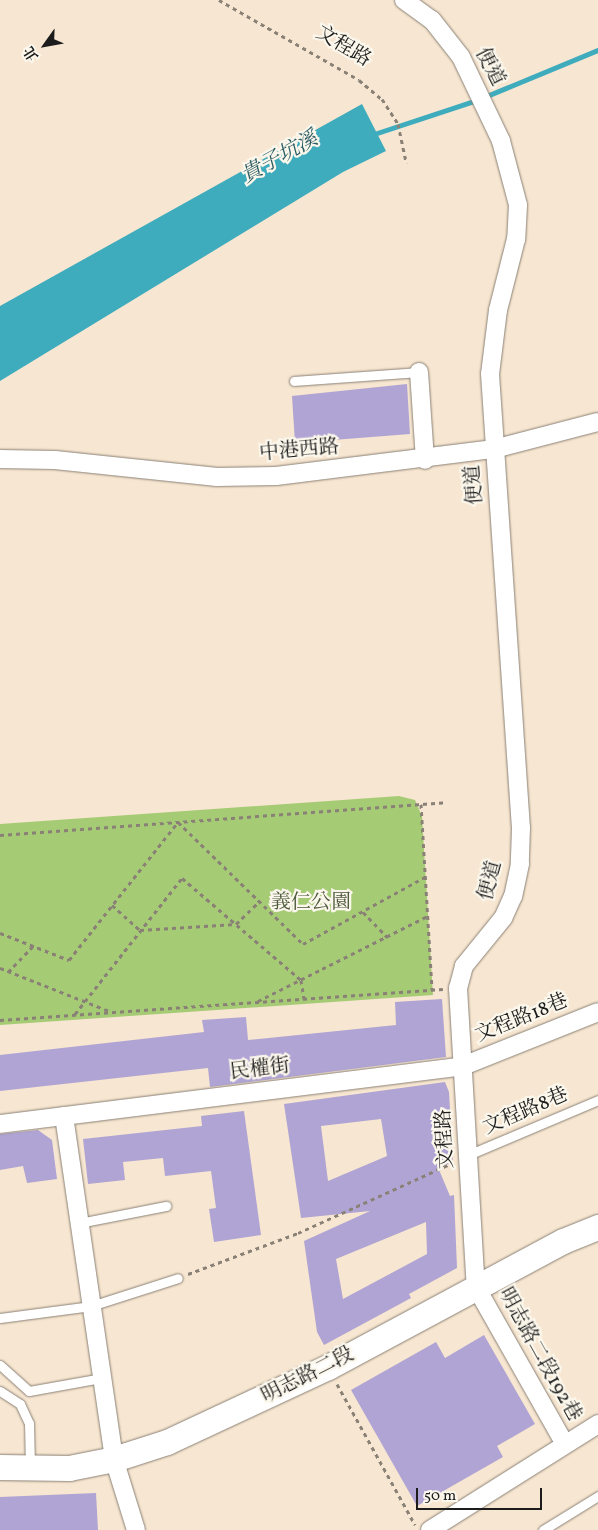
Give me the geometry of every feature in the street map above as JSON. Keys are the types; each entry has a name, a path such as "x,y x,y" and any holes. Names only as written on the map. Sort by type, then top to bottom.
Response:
{"main road":[{"name":"明志路二段","path":"0,1467 69,1468 114,1459 167,1442 328,1368 564,1240 598,1227"}],"street":[{"name":"便道","path":"404,0 432,20 461,57 488,112 511,170 518,206 516,240 493,340 490,374 521,828 520,864 513,896 503,918 464,966 458,988"},
{"path":"419,372 425,460"},
{"name":"中港西路","path":"0,459 55,460 217,477 276,476 425,460 494,449 598,422"},
{"name":"文程路","path":"458,988 476,1287"},
{"name":"文程路18巷","path":"462,1066 598,1012"},
{"name":"民權街","path":"0,1124 462,1066"},
{"path":"64,1116 114,1459 136,1530"},
{"name":"明志路二段192巷","path":"476,1287 565,1444"},
{"path":"430,1530 598,1424"}],"lane":[{"path":"294,381 419,372"},
{"name":"文程路8巷","path":"468,1155 598,1100"},
{"path":"79,1223 166,1206"},
{"path":"0,1318 91,1306 178,1278"},
{"path":"0,1365 28,1391 102,1378"},
{"path":"0,1391 20,1404 29,1423 30,1468"},
{"path":"543,1530 598,1496"}],"path":[{"name":"文程路","path":"219,0 359,80 382,99 398,124 406,149 406,164"},
{"path":"0,835 446,802"},
{"path":"421,804 432,990"},
{"path":"178,822 303,944 425,877"},
{"path":"0,932 69,960 178,822"},
{"path":"75,1015 182,878 301,980 304,999"},
{"path":"112,905 140,930 236,924 260,901"},
{"path":"363,912 387,936"},
{"path":"257,1002 428,916"},
{"path":"8,972 33,946"},
{"path":"0,968 111,1012"},
{"path":"0,1020 458,988"},
{"path":"178,1278 298,1234 468,1155"},
{"path":"328,1368 418,1530"}],"green space":[{"name":"義仁公園","path":"399,796 415,800 422,816 433,995 0,1025 0,824"}],"water":[{"path":"362,104 386,151 343,172 0,381 0,306"}],"building":[{"path":"407,384 410,434 295,443 292,396"},
{"path":"442,999 446,1057 210,1087 208,1068 0,1091 0,1055 204,1032 202,1020 246,1017 248,1040 396,1025 395,1002"},
{"path":"445,1082 449,1092 453,1164 437,1165 450,1196 454,1195 457,1268 409,1294 411,1298 324,1345 317,1332 304,1241 370,1211 301,1218 284,1104","holes":["381,1119 387,1156 328,1181 321,1126","426,1222 427,1254 343,1299 336,1259"]},
{"path":"244,1111 261,1235 214,1242 209,1209 216,1208 211,1171 165,1176 163,1158 123,1162 125,1180 88,1184 83,1139 202,1126 201,1116"},
{"path":"38,1130 52,1140 57,1179 27,1183 23,1166 0,1170 0,1134"},
{"path":"484,1335 535,1424 497,1446 503,1457 417,1506 351,1390 436,1342 445,1358"},
{"path":"96,1493 98,1530 0,1530 0,1497"}],"waterway":[{"name":"貴子坑溪","path":"371,135 477,100 598,50"}]}
